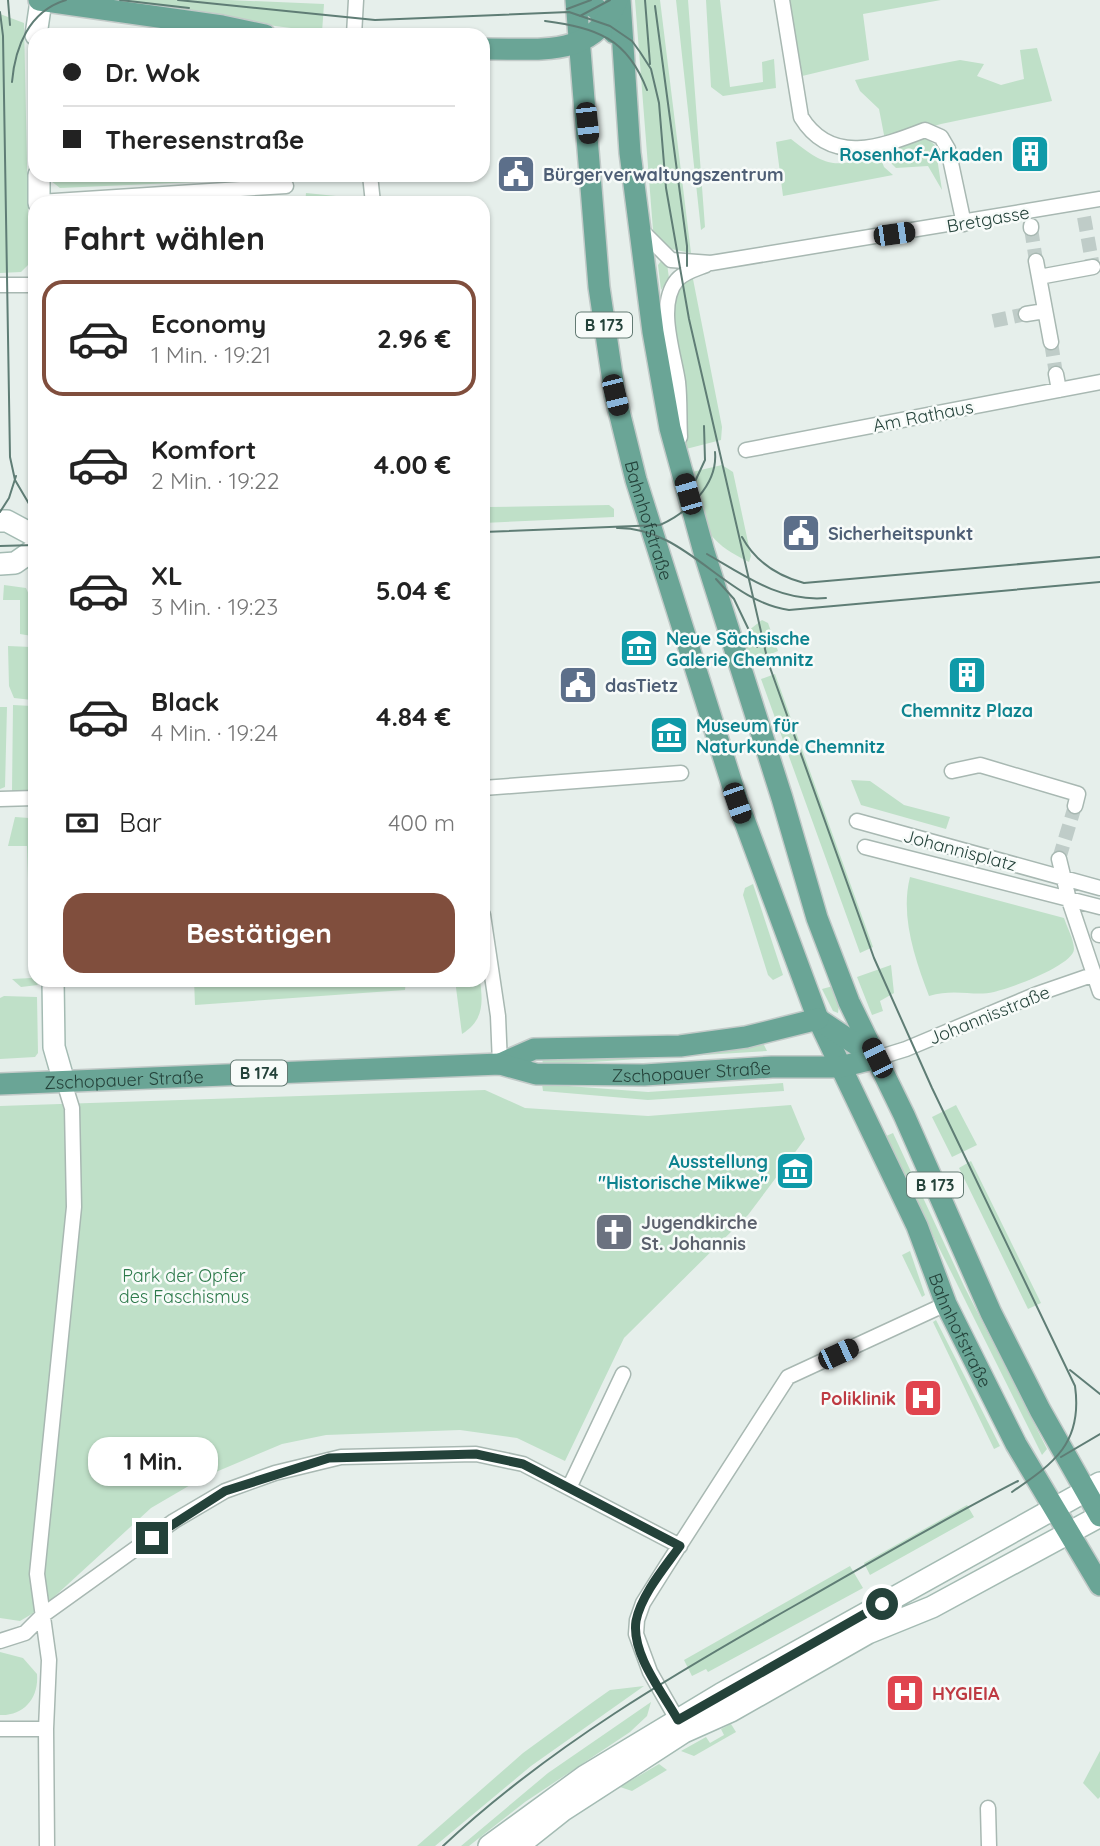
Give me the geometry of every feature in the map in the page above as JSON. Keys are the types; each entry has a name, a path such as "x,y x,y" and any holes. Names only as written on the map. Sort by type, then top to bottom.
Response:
{"main road":[{"path":"37,28 40,0 232,28"},
{"name":"Bahnhofstraße","path":"576,0 599,287 615,395 636,480 737,803 818,1019 917,1226 946,1304 1053,1509 1100,1585"},
{"path":"582,0 607,21 622,49"},
{"name":"Bahnhofstraße","path":"619,0 639,228 661,381 680,467 817,918 849,1002 881,1056 991,1313 1040,1410 1093,1487 1100,1516"},
{"path":"490,49 579,43 588,40 607,21 619,0"},
{"path":"0,521 7,521 28,532"},
{"path":"0,564 15,562 28,554"},
{"path":"53,987 54,1047 64,1082"},
{"name":"Bahnhofstraße","path":"840,1067 849,1039 849,1002"},
{"path":"818,1019 881,1056"},
{"name":"Zschopauer Straße","path":"500,1064 534,1049 680,1046 746,1037 818,1019"},
{"name":"Zschopauer Straße","path":"0,1084 500,1064 536,1074 596,1075 840,1067 881,1056"},
{"path":"489,1846 585,1776 681,1726 1093,1487"},
{"path":"518,1846 681,1726 731,1711 868,1633 968,1588 1100,1516"}],"street":[{"path":"354,28 356,0"},
{"path":"782,0 801,117 810,131 828,143 848,149 885,145 925,130 941,136 948,149 964,224"},
{"path":"141,196 286,186"},
{"name":"Bretgasse","path":"639,228 671,260 711,263 964,224 1100,199"},
{"path":"1036,261 1051,342"},
{"name":"Bretgasse","path":"680,467 678,384 668,318 669,297 681,276 711,263"},
{"path":"1039,277 1093,267"},
{"path":"0,285 28,285"},
{"path":"1026,314 1045,311"},
{"path":"1056,374 1059,390"},
{"name":"Am Rathaus","path":"746,450 1100,382"},
{"path":"952,771 980,765 1078,794 1075,806"},
{"path":"490,787 681,773"},
{"path":"0,799 28,798"},
{"name":"Johannisplatz","path":"857,821 1100,888"},
{"name":"Johannisplatz","path":"866,847 1100,906"},
{"path":"1059,859 1092,975 1100,992"},
{"path":"490,962 498,1016 500,1064"},
{"name":"Johannisstraße","path":"881,1056 906,1049 1092,975"},
{"path":"47,1846 46,1729 49,1660 37,1574 74,1207 72,1108 64,1082"},
{"path":"681,1726 639,1644 636,1620 643,1603 788,1377 946,1304"},
{"path":"569,1488 622,1374"},
{"path":"0,1641 8,1641 25,1633 43,1615 174,1521 225,1491 329,1458 476,1454 523,1464 680,1546"},
{"path":"0,1729 46,1729"},
{"path":"988,1808 989,1846"}],"green space":[{"path":"75,0 228,0 324,4 322,28 291,28"},
{"path":"635,0 660,0 691,253 666,248 653,230"},
{"path":"676,0 688,0 705,227 701,230"},
{"path":"706,0 720,0 730,87 763,82 762,62 774,59 776,88 723,96 711,87"},
{"path":"788,0 941,0 863,14 869,60 798,77"},
{"path":"0,14 24,23 28,265 21,272 0,273"},
{"path":"1037,48 1052,101 941,124 885,140 879,109 860,91 855,80 960,60 984,64 977,76 1001,85 1024,79 1020,50"},
{"path":"926,138 935,145 942,190 928,166 896,168 890,162 887,151"},
{"path":"791,139 815,156 832,163 880,156 884,167 893,175 783,196 776,142"},
{"path":"52,182 196,182 60,188"},
{"path":"306,193 336,196 306,196"},
{"path":"661,261 667,264 669,278 661,290 658,265"},
{"path":"692,274 722,427 721,440 686,449 672,317 678,293"},
{"path":"722,465 733,472 751,556 749,562 720,544 712,536 702,516 692,472"},
{"path":"609,505 614,509 614,517 490,523 490,507"},
{"path":"4,585 26,588 28,635 20,634 20,600 3,600"},
{"path":"762,620 768,623 778,651 756,660 753,654 746,657 742,647 744,634"},
{"path":"8,646 28,647 28,700 14,698 9,686"},
{"path":"775,674 873,947 860,953 761,679"},
{"path":"13,705 28,706 28,791 12,791"},
{"path":"0,707 7,707 5,787 0,789"},
{"path":"851,780 870,781 904,805 950,817 946,829 861,805"},
{"path":"15,817 28,818 28,879 27,846 8,846"},
{"path":"910,877 1064,918 1074,949 1064,962 1053,969 1002,990 929,996 914,952 908,922 907,892"},
{"path":"753,884 783,975 773,980 768,975 743,895 745,888"},
{"path":"891,965 894,993 880,1001 883,1011 872,1015 857,977"},
{"path":"28,978 28,986 21,987 12,979"},
{"path":"833,986 839,1005 838,1013 833,1011 822,989"},
{"path":"194,987 405,987 405,990 195,1005"},
{"path":"456,987 481,987 478,1017 462,1034"},
{"path":"37,997 38,1053 35,1057 0,1059 0,998"},
{"path":"763,1043 767,1051 543,1065 542,1057"},
{"path":"783,1083 784,1091 648,1100 543,1091 542,1084 648,1092"},
{"name":"Park der Opfer des Faschismus","path":"485,1090 525,1108 648,1116 791,1105 805,1139 748,1215 624,1338 565,1461 517,1438 460,1430 326,1435 282,1444 204,1477 151,1508 42,1608 20,1621 0,1618 0,1106"},
{"path":"956,1105 977,1145 952,1157 932,1117"},
{"path":"893,1133 964,1286 1047,1449 1042,1455 884,1137"},
{"path":"971,1161 1041,1303 1028,1309 959,1168"},
{"path":"910,1251 925,1295 922,1297 902,1255"},
{"path":"936,1320 1000,1446 994,1449 933,1322"},
{"path":"967,1505 974,1517 870,1575 864,1563"},
{"path":"850,1566 863,1588 708,1672 706,1669 692,1676 684,1660"},
{"path":"0,1652 23,1658 37,1674 35,1691 28,1704 9,1715 0,1715"},
{"path":"644,1686 531,1766 435,1846 417,1846 523,1753 610,1690"},
{"path":"651,1702 647,1716 630,1732 525,1802 469,1846 461,1846 548,1773"},
{"path":"731,1724 736,1732 694,1756 681,1751 706,1737 710,1743 724,1735 721,1729"},
{"path":"1100,1751 1100,1797 1098,1799 1083,1783"},
{"path":"659,1764 667,1770 632,1791 620,1787"}],"tunnel":[{"path":"1084,217 1093,267"},
{"path":"1031,228 1036,261"},
{"path":"993,321 1026,314"},
{"path":"1051,342 1056,374"},
{"path":"1059,859 1075,806"}],"tram line":[{"path":"8,0 10,25"},
{"path":"29,28 42,13 66,0"},
{"path":"120,0 189,8"},
{"path":"178,0 375,20 569,12 610,26 632,41 651,69 659,103 666,188 689,319 768,662 874,958 932,1088 1075,1386 1076,1406 1070,1437 1053,1461 1012,1492"},
{"path":"567,9 591,0"},
{"path":"580,16 610,0"},
{"path":"645,0 650,64"},
{"path":"655,6 687,246 687,266"},
{"path":"0,12 3,36 10,457 15,480 28,502"},
{"path":"545,21 595,32 620,47 639,72 647,90"},
{"path":"12,82 16,56 28,29"},
{"path":"691,490 705,460 704,426"},
{"path":"490,532 660,525 680,513 699,496 711,476 715,452"},
{"path":"0,512 9,498 16,476"},
{"path":"617,528 642,531 664,539 745,593 766,604 789,610 1100,582"},
{"path":"742,537 747,546 768,566 804,583 1100,557"},
{"path":"0,546 28,545"},
{"path":"707,554 749,579 778,592 793,596 826,598"},
{"path":"716,579 734,599 757,647"},
{"path":"1070,1370 1100,1394"},
{"path":"1061,1457 1100,1434"},
{"path":"443,1846 526,1776 660,1684 909,1540 1018,1481"}],"place":[{"name":"Rosenhof-Arkaden","path":"1030,154"},
{"name":"Bürgerverwaltungszentrum","path":"516,174"},
{"name":"Sicherheitspunkt","path":"801,533"},
{"name":"Neue Sächsische Galerie Chemnitz","path":"639,648"},
{"name":"Chemnitz Plaza","path":"967,675"},
{"name":"dasTietz","path":"578,685"},
{"name":"Museum für Naturkunde Chemnitz","path":"669,735"},
{"name":"Ausstellung \"Historische Mikwe\"","path":"795,1171"},
{"name":"Jugendkirche St. Johannis","path":"614,1232"},
{"name":"Poliklinik","path":"923,1398"},
{"name":"HYGIEIA","path":"905,1693"}],"route":[{"path":"152,1538 174,1521 225,1491 329,1458 476,1454 523,1464 680,1546 643,1603 636,1620 636,1634 650,1672 678,1720 882,1604"}]}
